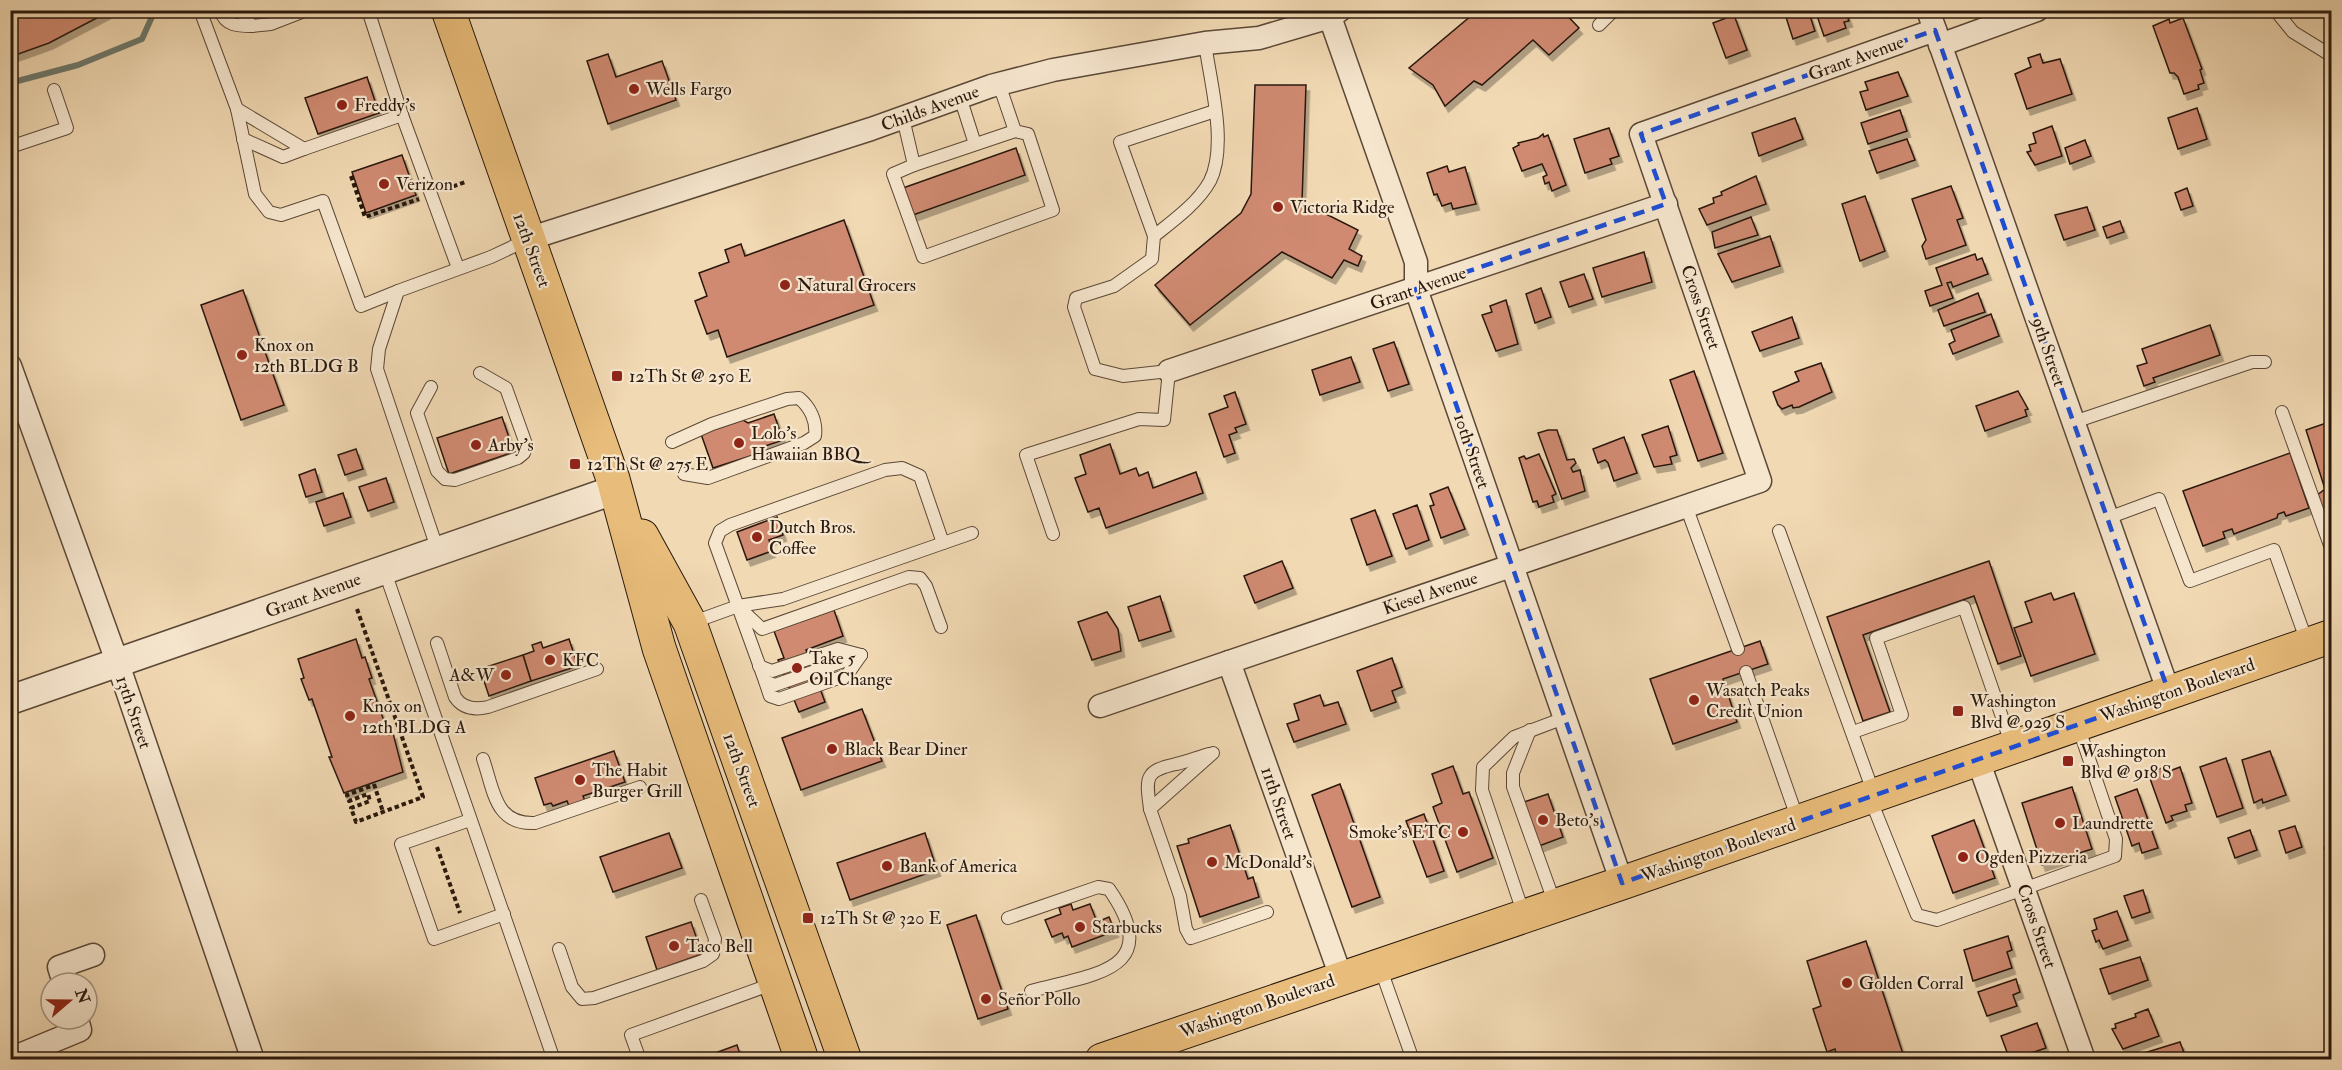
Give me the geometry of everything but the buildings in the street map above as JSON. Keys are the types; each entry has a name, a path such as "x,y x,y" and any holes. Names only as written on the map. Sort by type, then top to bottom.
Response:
{"main road":[{"name":"12th Street","path":"448,10 617,489 659,648 802,1059"},
{"name":"12th Street","path":"617,489 690,623 845,1059"},
{"name":"Washington Boulevard","path":"1102,1059 1146,1053 1341,977 1623,883 2320,640"}],"street":[{"name":"Grant Avenue","path":"1641,134 1935,28 2037,10"},
{"name":"Childs Avenue","path":"528,239 903,118 999,84 1053,70 1205,43 1259,38 1335,14"},
{"name":"10th Street","path":"1335,14 1416,262 1416,289 1623,883"},
{"name":"9th Street","path":"1935,28 2169,693"},
{"name":"Cross Street","path":"1641,134 1760,481"},
{"name":"Grant Avenue","path":"1169,371 1666,204"},
{"name":"13th Street","path":"10,366 118,664 254,1059"},
{"name":"Kiesel Avenue","path":"1100,706 1760,481"},
{"name":"Grant Avenue","path":"10,700 617,489"},
{"name":"11th Street","path":"1229,662 1341,977"},
{"name":"Cross Street","path":"1978,759 2084,1059"},
{"path":"60,971 59,967 93,955"},
{"path":"10,1059 78,1031"}],"lane":[{"path":"200,10 237,109 255,194 269,212 281,215 324,201 361,306 491,257 528,239"},
{"path":"220,10 222,18 235,27 271,24 307,10"},
{"path":"239,10 252,26"},
{"path":"368,10 402,115 458,268"},
{"path":"1599,25 1614,10"},
{"path":"2275,10 2293,32 2331,56"},
{"path":"1154,236 1181,215 1210,180 1218,140 1205,43"},
{"path":"999,84 1015,131"},
{"path":"10,147 67,128 54,90"},
{"path":"960,97 975,144"},
{"path":"237,109 304,149"},
{"path":"1053,534 1026,455 1139,419 1164,420 1169,371 1123,376 1095,369 1074,307 1076,298 1114,286 1152,259 1154,236 1119,142 1215,111"},
{"path":"243,139 283,156 402,115"},
{"path":"903,118 915,165"},
{"path":"1015,131 1028,134 1053,210 923,257 893,174 975,144 1015,131"},
{"path":"398,291 379,349 377,369 438,551"},
{"path":"2074,422 2252,362 2265,362"},
{"path":"431,387 417,413 437,471 445,479 455,480 518,458 524,453 526,444 506,388 480,373"},
{"path":"672,442 712,424 787,399 799,398 808,405 816,427 815,436 804,443 708,478 684,474"},
{"path":"2282,412 2331,551"},
{"path":"759,666 772,672 838,649 861,655 775,685 765,681 759,666 715,543 720,531 730,525 885,470 902,468 920,476 943,543"},
{"path":"2108,518 2159,499 2190,581 2274,550 2320,640"},
{"path":"1686,506 1738,648"},
{"path":"1779,531 1853,732 1872,796 1917,915 1937,920 2115,856 2116,839 2078,725"},
{"path":"690,623 738,606 783,599 972,533"},
{"path":"384,569 554,1059"},
{"path":"738,606 762,629 909,578 920,578 926,586 941,627"},
{"path":"1853,732 1902,715 1876,639 1964,608 2013,747"},
{"path":"437,642 455,697 459,702 472,708 488,707 597,669"},
{"path":"1746,672 1799,822"},
{"path":"1525,916 1482,790 1483,767 1514,737 1564,718"},
{"path":"1530,730 1513,773 1513,787 1555,905"},
{"path":"1150,809 1213,753 1176,764 1160,766 1151,773 1147,787 1150,809 1180,896 1186,929 1191,938 1267,912"},
{"path":"483,759 501,809 508,819 519,824 535,823 640,787"},
{"path":"470,820 401,844 435,939 504,914"},
{"path":"1008,918 1098,886 1109,889 1125,919 1131,942 1124,959 1108,969 1031,991"},
{"path":"559,950 572,987 582,999 594,998 703,962 713,954 714,939 701,900"},
{"path":"1379,964 1413,1059"},
{"path":"640,1059 632,1035 775,983"}],"path":[{"path":"351,176 365,217 420,198"},
{"path":"442,190 465,182"},
{"path":"357,609 423,798 356,822 351,808 370,801 368,794 349,801 347,795 374,784 383,812"},
{"path":"432,833 466,928"}],"highlighted area":[{"path":"1935,30 2169,693 1622,883 1416,289 1666,204 1641,134"}],"waterway":[{"path":"10,83 78,65 142,39 155,10"}],"place":[{"name":"Wells Fargo","path":"634,89"},
{"name":"Freddy's","path":"342,105"},
{"name":"Verizon","path":"384,184"},
{"name":"Victoria Ridge","path":"1278,207"},
{"name":"Natural Grocers","path":"785,285"},
{"name":"Knox on 12th BLDG B","path":"242,355"},
{"name":"12Th St @ 250 E","path":"617,376"},
{"name":"Lolo's Hawaiian BBQ","path":"739,443"},
{"name":"Arby's","path":"476,445"},
{"name":"12Th St @ 275 E","path":"575,464"},
{"name":"Dutch Bros. Coffee","path":"757,537"},
{"name":"KFC","path":"550,660"},
{"name":"Take 5 Oil Change","path":"797,668"},
{"name":"A&W","path":"506,675"},
{"name":"Wasatch Peaks Credit Union","path":"1694,700"},
{"name":"Washington Blvd @ 929 S","path":"1958,711"},
{"name":"Knox on 12th BLDG A","path":"350,716"},
{"name":"Black Bear Diner","path":"832,749"},
{"name":"Washington Blvd @ 918 S","path":"2068,761"},
{"name":"The Habit Burger Grill","path":"580,780"},
{"name":"Beto's","path":"1543,820"},
{"name":"Laundrette","path":"2060,823"},
{"name":"Smoke's ETC","path":"1463,832"},
{"name":"Ogden Pizzeria","path":"1963,857"},
{"name":"McDonald's","path":"1212,862"},
{"name":"Bank of America","path":"887,866"},
{"name":"12Th St @ 320 E","path":"808,918"},
{"name":"Starbucks","path":"1080,927"},
{"name":"Taco Bell","path":"674,946"},
{"name":"Golden Corral","path":"1847,983"},
{"name":"Señor Pollo","path":"986,999"}]}
